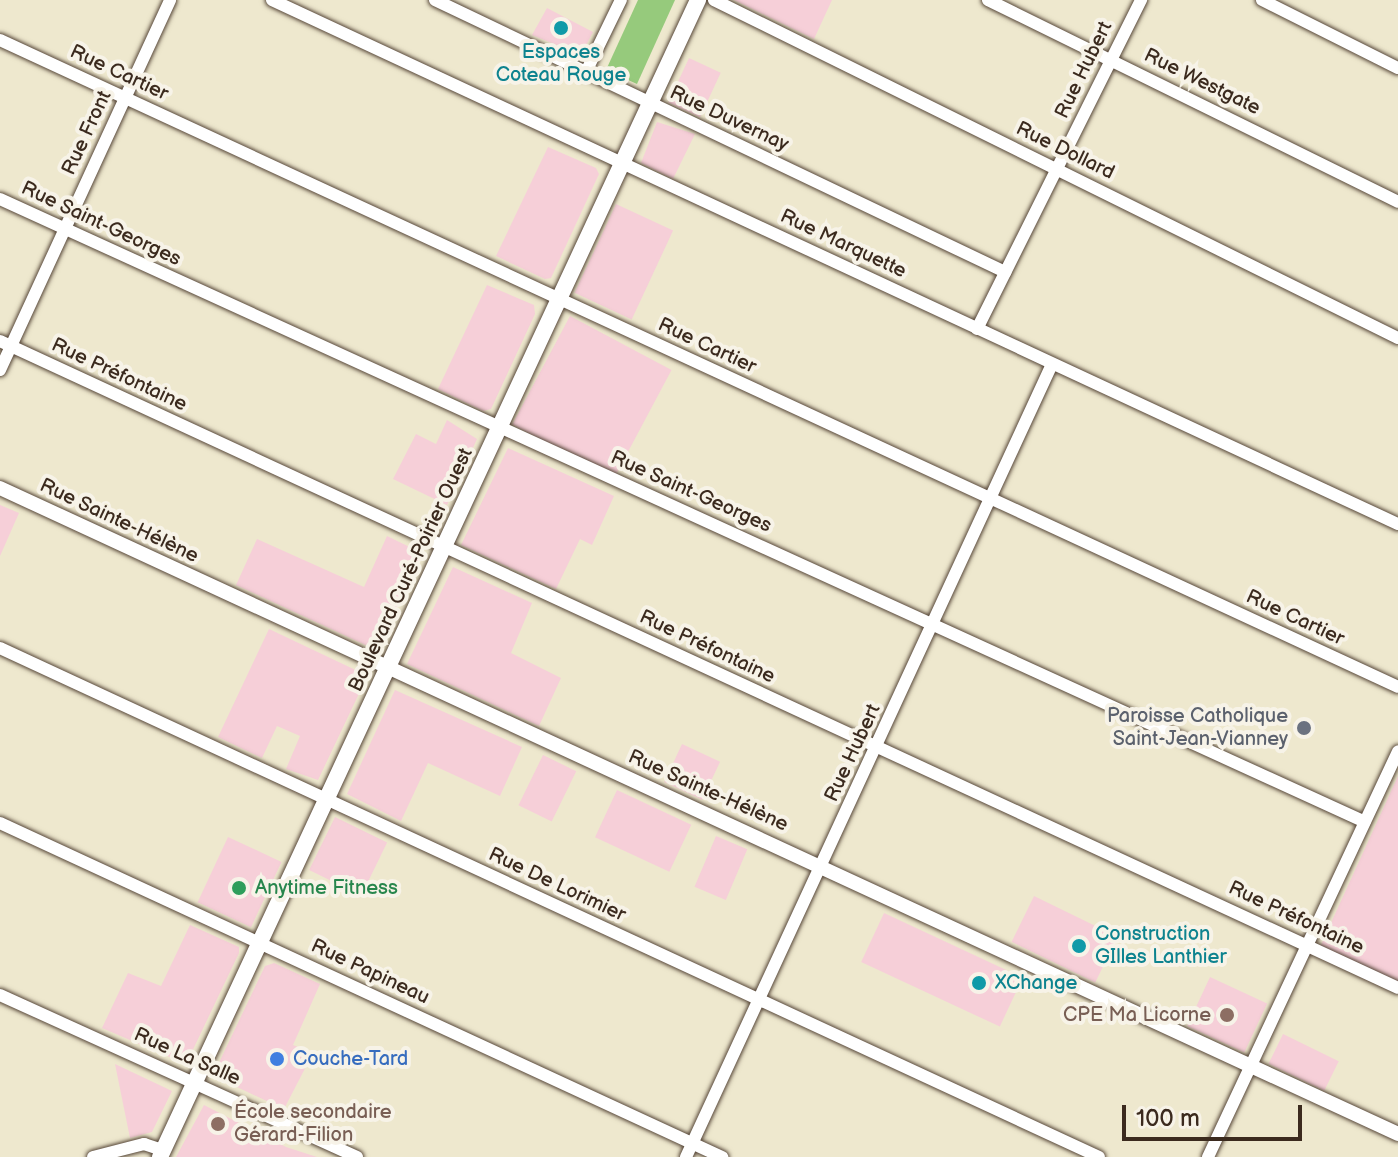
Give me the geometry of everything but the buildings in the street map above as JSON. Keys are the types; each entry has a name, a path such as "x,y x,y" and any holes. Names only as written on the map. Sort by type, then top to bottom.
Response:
{"main road":[{"name":"Boulevard Curé-Poirier Ouest","path":"162,1153 698,0"}],"street":[{"name":"Rue Front","path":"0,370 6,343 64,229 170,0"},
{"name":"Rue Marquette","path":"272,0 1398,524"},
{"name":"Rue Duvernay","path":"435,0 1005,272"},
{"path":"585,74 621,0"},
{"name":"Rue Dollard","path":"714,0 1398,338"},
{"name":"Rue Westgate","path":"988,0 1398,202"},
{"name":"Rue Hubert","path":"977,329 1141,0"},
{"path":"1262,0 1398,68"},
{"name":"Rue Cartier","path":"0,40 1398,687"},
{"name":"Rue Saint-Georges","path":"0,199 1365,822"},
{"name":"Rue Préfontaine","path":"6,343 443,549 1398,988"},
{"name":"Rue Hubert","path":"686,1157 878,748 1052,364"},
{"name":"Rue Sainte-Hélène","path":"0,488 824,865 1398,1134"},
{"name":"Rue De Lorimier","path":"0,648 1099,1157"},
{"path":"1208,1157 1398,751"},
{"name":"Rue Papineau","path":"0,823 722,1157"},
{"name":"Rue La Salle","path":"0,995 357,1157"},
{"path":"93,1157 144,1144 162,1153"}],"shaded area":[{"path":"734,0 832,0 814,39"},
{"path":"547,8 593,32 581,55 532,35"},
{"path":"689,58 721,73 700,117 668,102"},
{"path":"657,122 695,134 673,179 641,163"},
{"path":"548,147 596,168 599,174 551,278 545,279 496,256"},
{"path":"616,204 673,231 632,319 575,293"},
{"path":"487,285 534,305 535,314 491,409 483,411 438,389"},
{"path":"570,316 672,370 614,479 512,425"},
{"path":"447,420 477,439 447,505 393,479 416,434 436,444"},
{"path":"508,448 614,496 592,545 580,539 556,589 461,545"},
{"path":"0,505 19,513 0,556"},
{"path":"387,536 420,552 421,558 376,650 236,585 257,539 364,587"},
{"path":"453,567 532,603 511,653 561,678 539,726 407,664"},
{"path":"269,629 362,673 365,681 318,780 286,769 300,736 277,726 262,758 218,737"},
{"path":"395,690 522,747 500,796 428,763 401,821 347,794"},
{"path":"682,744 720,762 702,800 664,782"},
{"path":"543,755 576,771 552,822 518,805"},
{"path":"1398,776 1398,982 1320,947"},
{"path":"617,790 691,825 669,872 595,837"},
{"path":"335,817 387,842 361,895 309,870"},
{"path":"716,836 747,849 726,900 695,887"},
{"path":"228,837 281,862 251,927 198,902"},
{"path":"1034,896 1118,937 1095,983 1012,942"},
{"path":"884,913 1023,978 1000,1027 861,962"},
{"path":"190,925 239,947 239,953 188,1060 181,1062 102,1028 128,973 161,986"},
{"path":"274,963 320,984 293,1045 313,1053 284,1109 220,1079 216,1069 265,966"},
{"name":"CPE Ma Licorne","path":"1210,977 1267,1004 1244,1053 1187,1026"},
{"path":"1283,1034 1339,1061 1324,1091 1269,1064"},
{"path":"115,1064 172,1091 152,1132 130,1138"},
{"name":"École secondaire Gérard-Filion","path":"204,1105 286,1147 317,1157 176,1157"}],"green space":[{"path":"638,0 675,0 637,84 606,70"}],"place":[{"name":"Espaces Coteau Rouge","path":"561,28"},
{"name":"Paroisse Catholique Saint-Jean-Vianney","path":"1304,728"},
{"name":"Anytime Fitness","path":"239,888"},
{"name":"Construction GIlles Lanthier","path":"1079,946"},
{"name":"XChange","path":"979,983"},
{"name":"CPE Ma Licorne","path":"1227,1015"},
{"name":"Couche-Tard","path":"277,1059"},
{"name":"École secondaire Gérard-Filion","path":"218,1124"}]}
